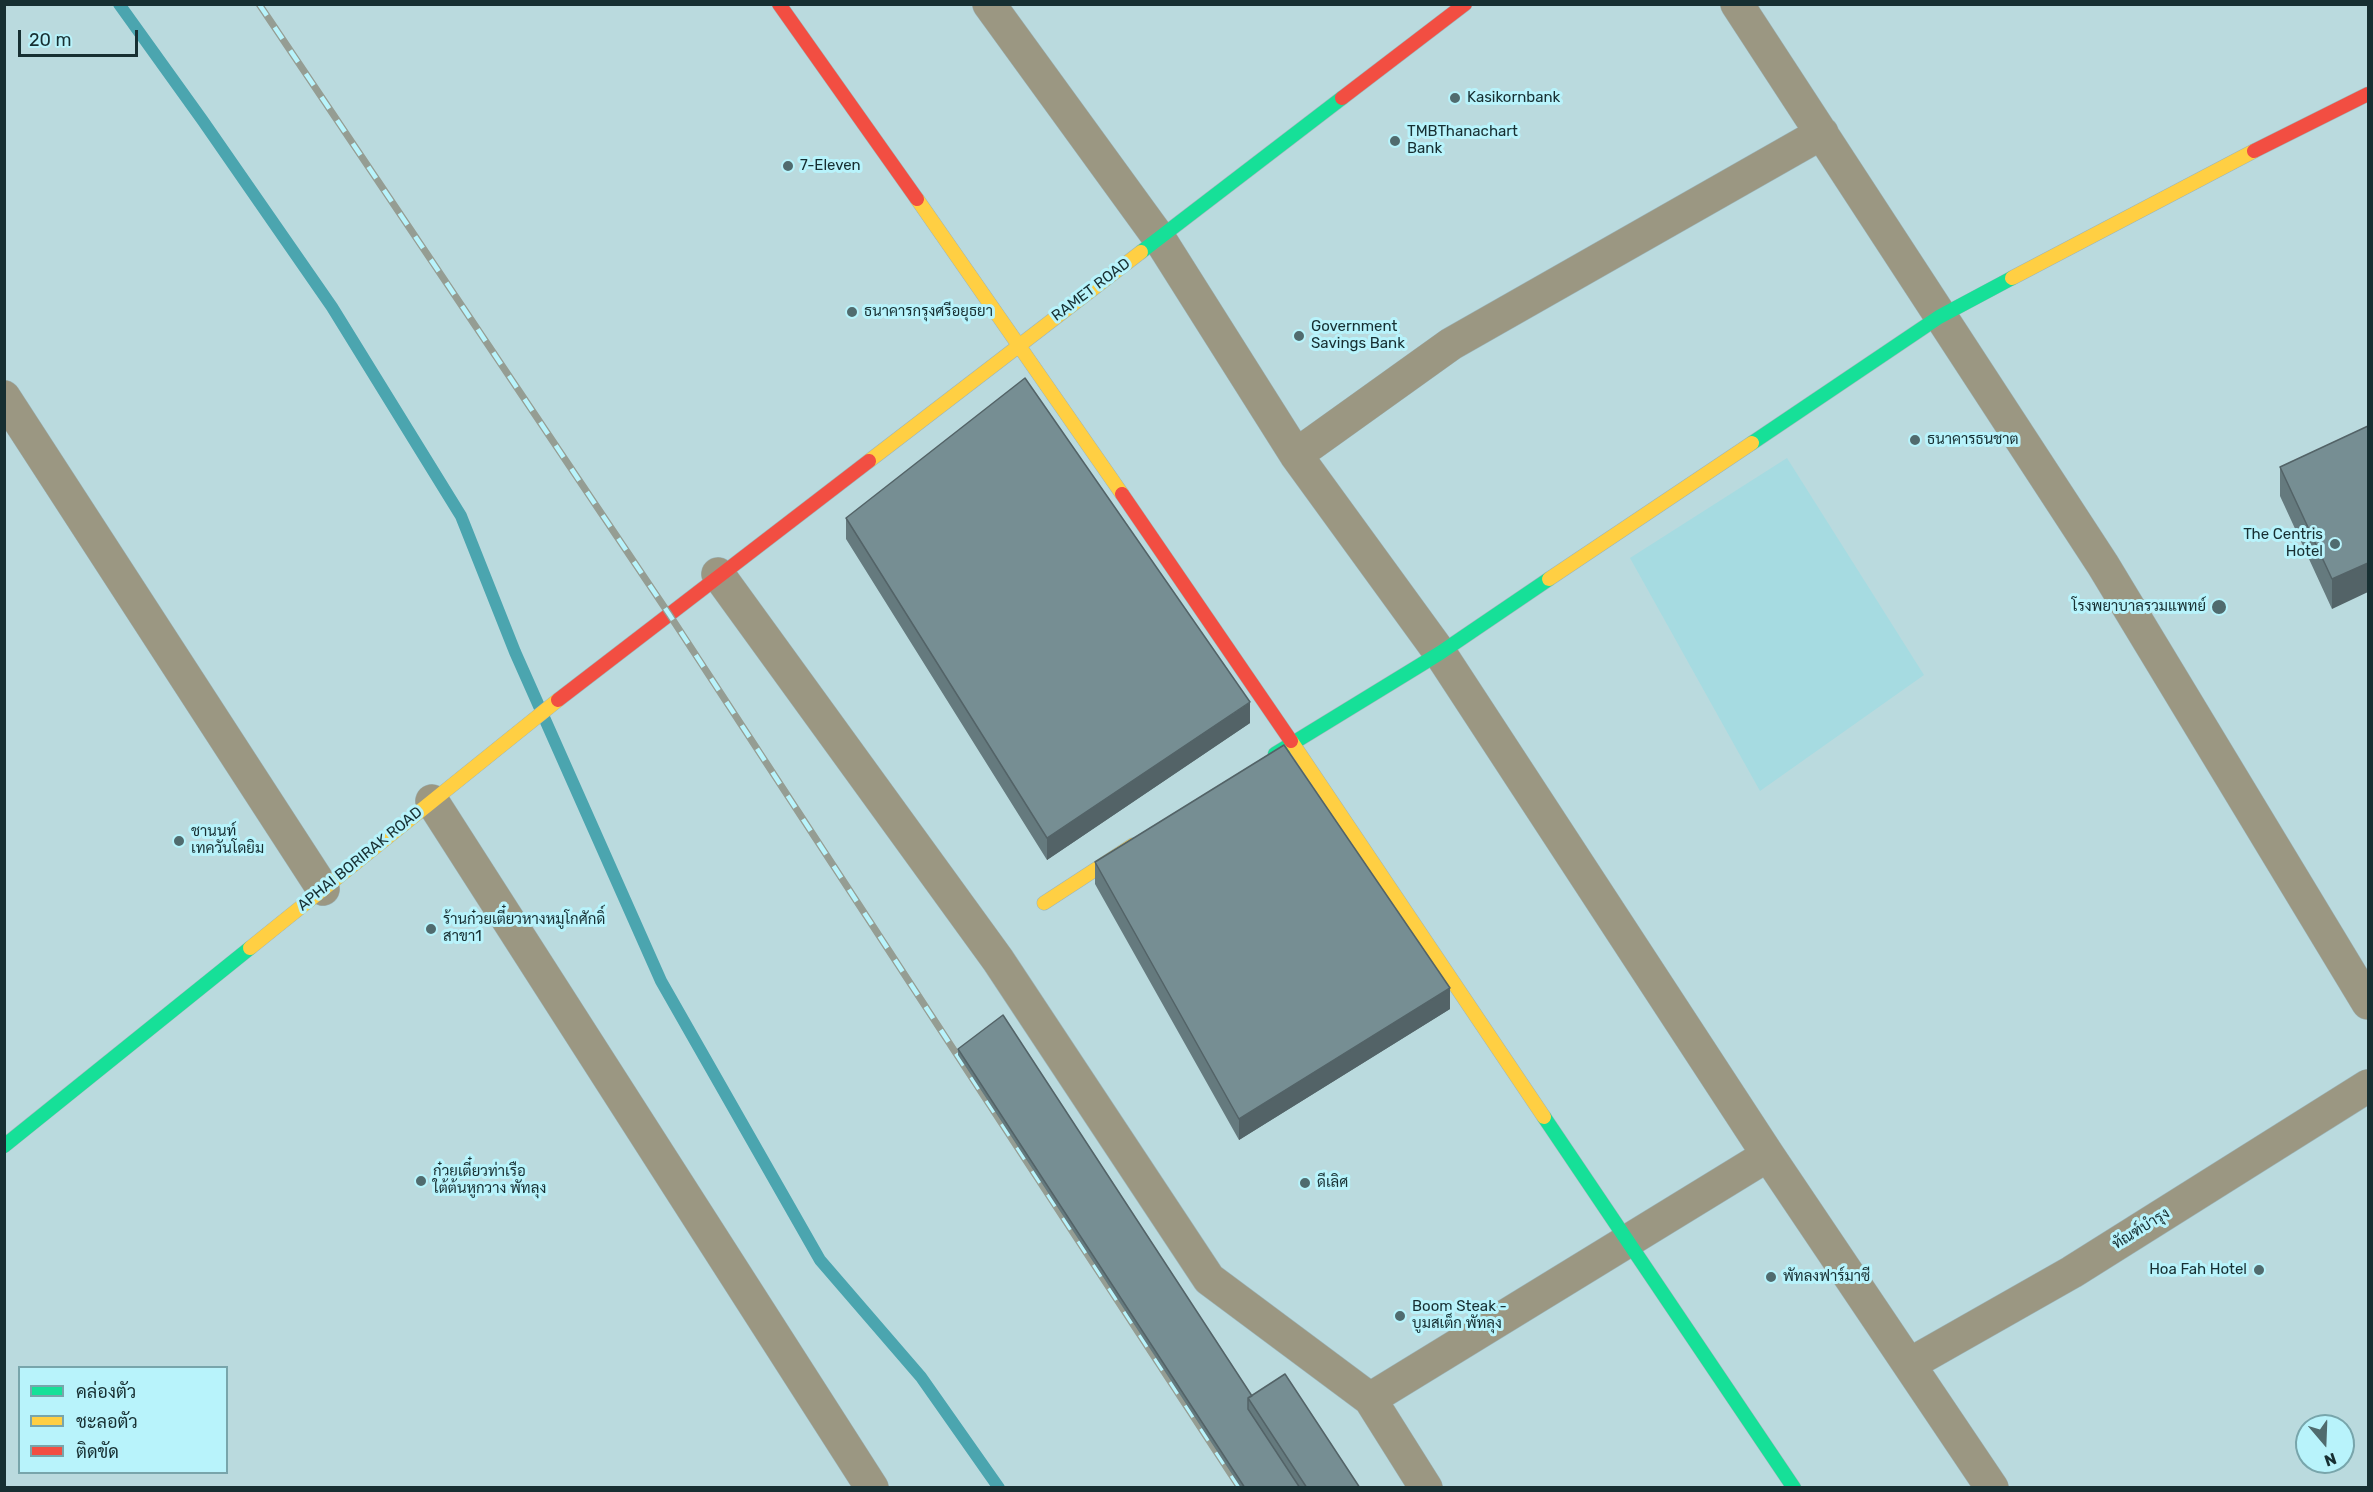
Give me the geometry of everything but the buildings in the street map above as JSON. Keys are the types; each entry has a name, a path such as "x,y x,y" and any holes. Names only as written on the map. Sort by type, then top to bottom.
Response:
{"street":[{"path":"779,4 1020,344 1794,1488"},
{"path":"989,4 1160,238 1296,455 1440,653 1768,1155 1992,1488"},
{"name":"RAMET ROAD","path":"718,574 1465,4"},
{"path":"1737,4 1939,317 2103,565 2368,1003"},
{"path":"1262,762 1440,653 1939,317 2302,125 2368,94"},
{"path":"1296,455 1451,344 1822,133"},
{"path":"4,397 323,889"},
{"path":"718,574 998,960 1209,1279 1370,1399 1426,1488"},
{"name":"APHAI BORIRAK ROAD","path":"4,1146 520,730 718,574"},
{"path":"432,801 872,1488"},
{"path":"1044,903 1143,839"},
{"name":"ทัณฑ์บำรุง","path":"1910,1364 2072,1272 2368,1086"},
{"path":"1370,1399 1768,1155"}],"shaded area":[{"path":"1787,458 1924,675 1760,791 1630,558"}],"waterway":[{"path":"119,4 332,307 461,516 515,652 661,981 820,1260 921,1377 999,1488"}],"railway":[{"path":"259,4 669,614 1240,1488"}],"traffic: fast":[{"path":"1141,252 1342,98"},
{"path":"1752,443 1939,317 2012,278"},
{"path":"1275,754 1440,653 1549,579"},
{"path":"4,1146 250,948"},
{"path":"1544,1117 1794,1488"}],"traffic: slow":[{"path":"2012,278 2254,151"},
{"path":"917,199 1122,494"},
{"path":"869,461 1141,252"},
{"path":"1549,579 1752,443"},
{"path":"250,948 558,700"},
{"path":"1291,741 1544,1117"},
{"path":"1044,903 1133,845"}],"traffic: jam":[{"path":"779,4 917,199"},
{"path":"1342,98 1465,4"},
{"path":"2254,151 2368,94"},
{"path":"558,700 869,461"},
{"path":"1122,494 1291,741"}],"place":[{"name":"Kasikornbank","path":"1455,98"},
{"name":"TMBThanachart Bank","path":"1395,141"},
{"name":"7-Eleven","path":"788,166"},
{"name":"ธนาคารกรุงศรีอยุธยา","path":"852,312"},
{"name":"Government Savings Bank","path":"1299,336"},
{"name":"ธนาคารธนชาต","path":"1915,440"},
{"name":"The Centris Hotel","path":"2335,544"},
{"name":"โรงพยาบาลรวมแพทย์","path":"2219,607"},
{"name":"ชานนท์ เทควันโดยิม","path":"179,841"},
{"name":"ร้านก๋วยเตี๋ยวหางหมูโกศักดิ์ สาขา1","path":"431,929"},
{"name":"ก๋วยเตี๋ยวท่าเรือ ใต้ต้นหูกวาง พัทลุง","path":"421,1181"},
{"name":"ดีเลิศ","path":"1305,1183"},
{"name":"Hoa Fah Hotel","path":"2259,1270"},
{"name":"พัทลงฟาร์มาซี","path":"1771,1277"},
{"name":"Boom Steak - บูมสเต็ก พัทลุง","path":"1400,1316"}]}
